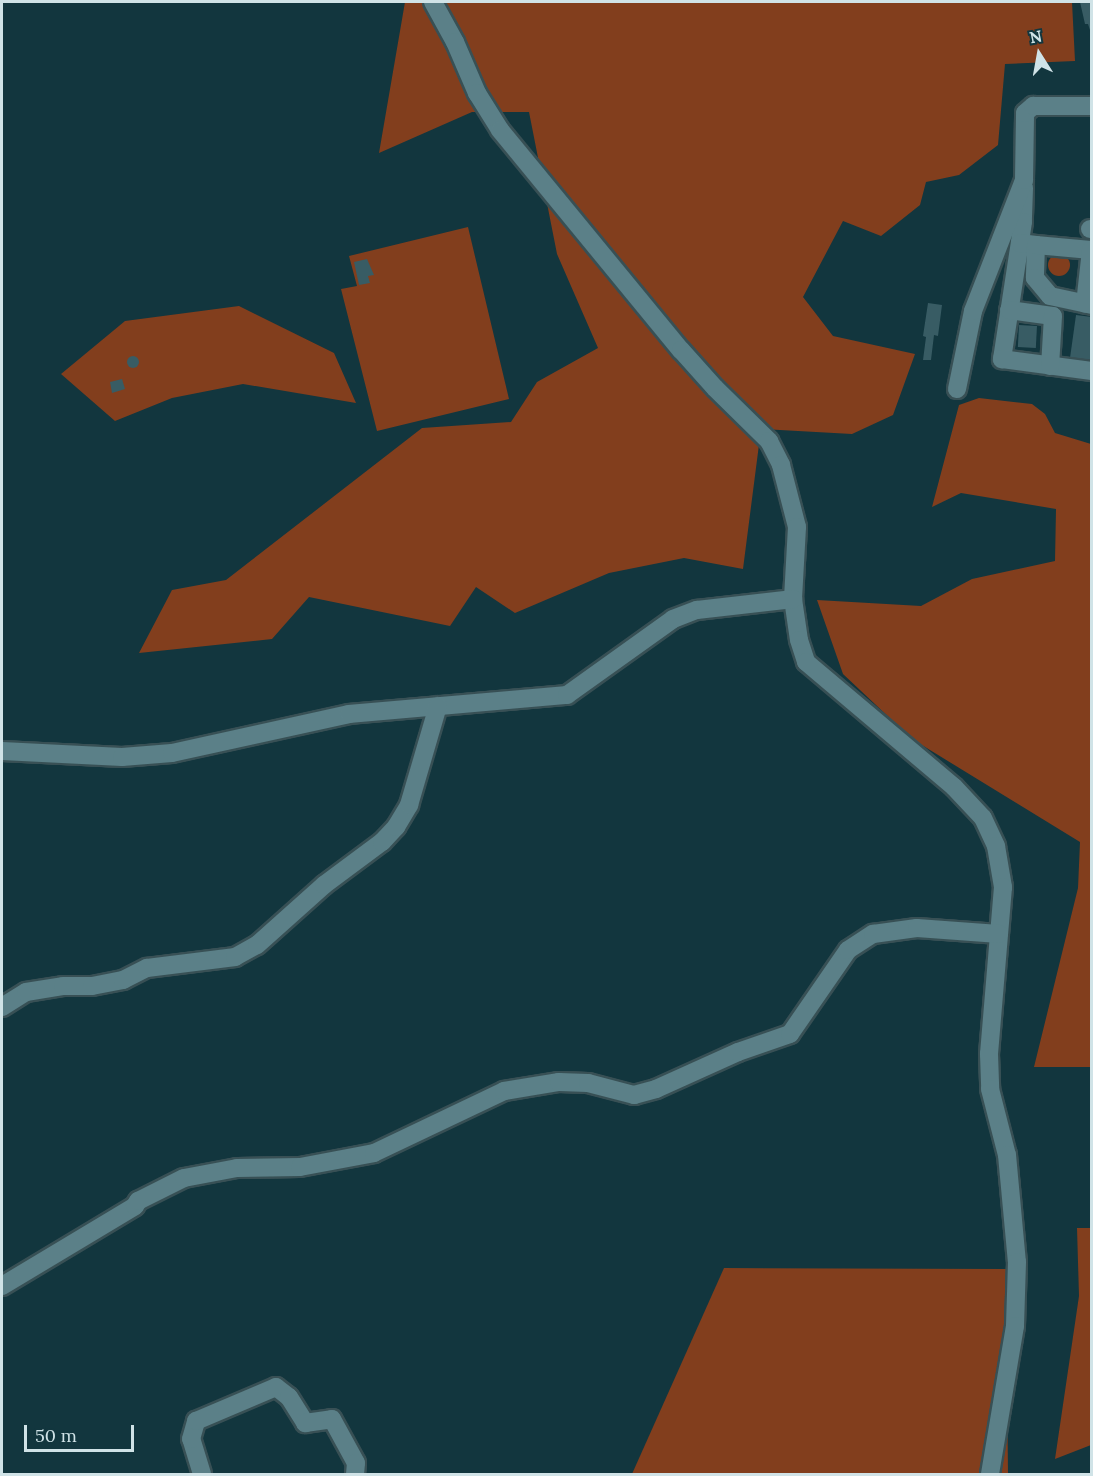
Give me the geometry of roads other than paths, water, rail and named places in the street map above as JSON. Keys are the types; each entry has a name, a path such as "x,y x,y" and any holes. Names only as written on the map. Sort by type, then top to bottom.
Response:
{"street":[{"path":"433,2 455,42 477,93 500,130 681,350 715,388 769,441 781,465 796,527 793,599 799,640 806,662 954,788 982,818 996,846 1003,887 989,1054 990,1089 1007,1155 1017,1262 1015,1326 990,1474"},
{"path":"1091,234 1088,305 1050,296 1040,287 1035,278 1028,244 1024,180 1027,108 1092,106"},
{"path":"957,390 973,311 1024,180"},
{"path":"1028,244 1091,250"},
{"path":"1028,244 1009,310 1002,359 1092,371"},
{"path":"1009,310 1053,316 1050,366"},
{"path":"2,751 122,757 172,753 349,714 567,695 673,619 696,610 793,599"},
{"path":"2,1007 26,992 113,982 147,968 235,957 257,945 324,885 382,842 396,827 409,805 438,706"},
{"path":"2,1286 135,1206 138,1201 184,1179 237,1168 300,1167 374,1153 504,1091 560,1082 588,1083 634,1095 656,1089 738,1052 790,1034 803,1019 834,966 848,950 873,934 917,928 999,934"},
{"path":"202,1474 191,1439 196,1421 276,1387 290,1397 305,1423 332,1419 356,1464 355,1474"}]}
